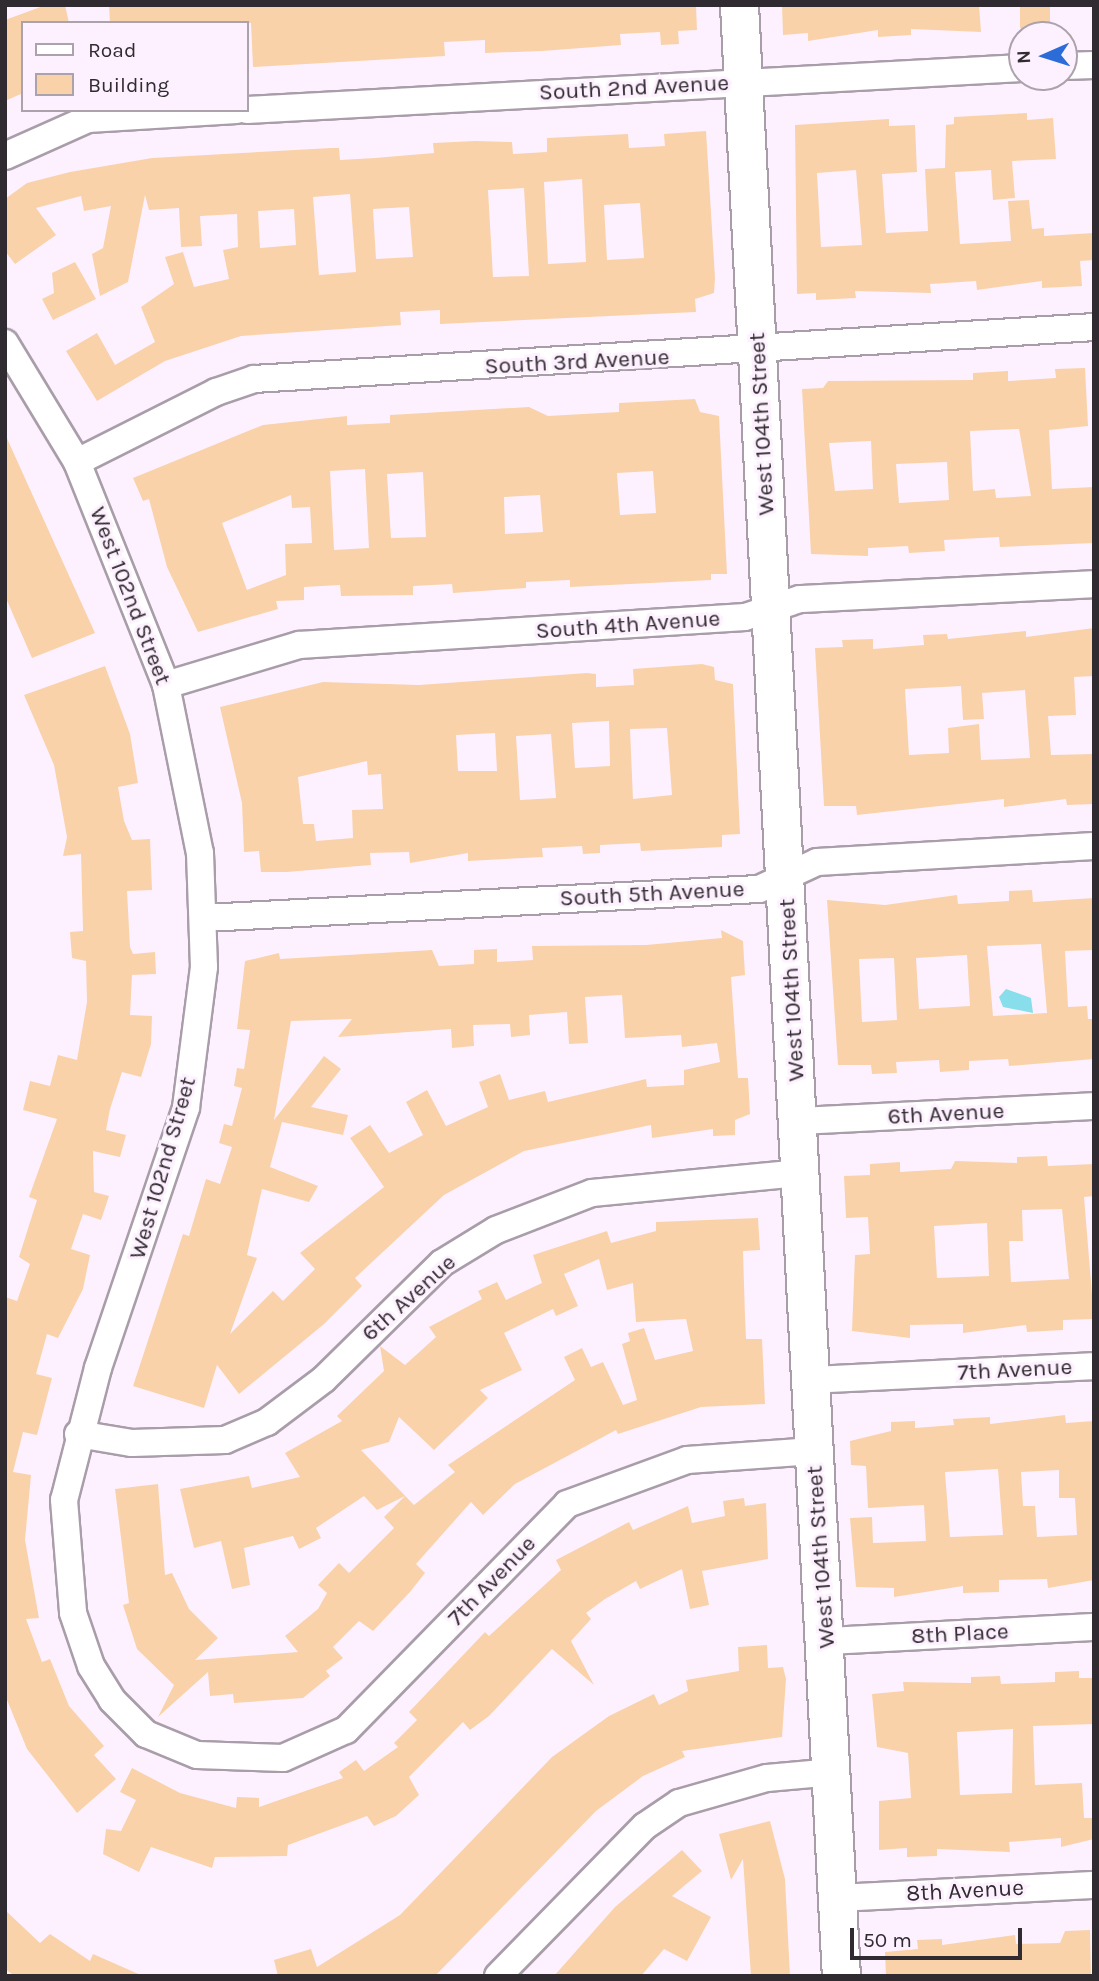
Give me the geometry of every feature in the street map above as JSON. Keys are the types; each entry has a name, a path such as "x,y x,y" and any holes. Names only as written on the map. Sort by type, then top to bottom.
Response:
{"street":[{"name":"West 104th Street","path":"740,5 787,879 814,1451 834,1772 836,1898 841,1976"},
{"name":"South 2nd Avenue","path":"248,110 1008,69"},
{"path":"5,156 88,119 204,112"},
{"name":"South 3rd Avenue","path":"77,462 254,379 728,354 757,344 1094,327"},
{"name":"West 102nd Street","path":"5,343 77,462 166,685 187,770 205,918 186,1108 78,1434 63,1531 80,1641 129,1719 146,1734 197,1755"},
{"name":"South 4th Avenue","path":"166,685 299,645 745,617 800,599 1094,584"},
{"name":"South 5th Avenue","path":"205,918 759,889 787,879 817,862 1094,846"},
{"name":"6th Avenue","path":"798,1121 1094,1106"},
{"name":"6th Avenue","path":"78,1434 132,1443 225,1440 267,1422 315,1386 442,1263 496,1230 592,1193 801,1173"},
{"name":"7th Avenue","path":"811,1380 1094,1366"},
{"name":"7th Avenue","path":"197,1755 283,1758 346,1730 567,1504 687,1460 814,1451"},
{"name":"8th Place","path":"827,1641 1094,1628"},
{"path":"498,1976 645,1826 679,1803 767,1777 834,1772"},
{"name":"8th Avenue","path":"836,1898 1094,1885"}],"water":[{"path":"1006,989 1031,998 1033,1013 1003,1007 999,997"}],"building":[{"path":"46,5 65,5 69,21 21,21 21,94 5,101 5,20"},
{"path":"109,5 696,5 697,30 678,31 679,44 661,45 660,32 620,34 621,45 542,51 485,53 485,40 444,42 445,56 253,67 251,23 248,21 110,21"},
{"path":"782,5 979,5 981,32 911,29 911,35 878,37 878,30 808,41 808,33 783,35"},
{"path":"1020,5 1050,5 1050,21 1020,21"},
{"path":"1027,113 1027,120 1053,118 1056,159 1012,161 1015,198 993,200 991,170 955,172 960,244 1011,241 1008,201 1029,200 1032,229 1044,228 1044,236 1094,233 1094,260 1080,261 1082,286 1042,288 1042,281 977,290 976,281 930,284 931,293 855,291 856,298 816,300 816,293 797,294 795,125 889,119 889,126 915,125 917,172 882,174 886,233 928,231 925,169 945,168 946,125 954,124 954,117","holes":["856,170 862,245 821,247 817,173"]},
{"path":"706,131 715,278 714,293 695,299 696,312 440,324 440,310 400,312 401,325 241,336 165,361 97,401 66,351 97,333 115,365 155,342 141,307 174,284 165,257 183,252 194,287 229,279 223,250 238,247 237,214 200,216 202,246 181,247 179,208 149,210 145,195 128,282 100,296 92,254 103,248 111,206 84,211 81,196 36,208 56,235 15,264 5,251 5,199 27,183 70,172 152,158 331,148 339,148 340,160 375,158 434,153 433,143 475,141 512,142 513,154 547,152 547,138 628,134 629,148 665,146 664,134","holes":["582,179 586,262 548,264 544,182","524,188 529,276 493,277 488,190","350,194 356,272 319,275 313,197","640,203 644,258 607,260 604,205","409,207 413,257 376,259 373,209","294,209 296,245 260,248 258,211"]},
{"path":"75,262 96,299 53,320 42,299 54,293 52,273"},
{"path":"1085,368 1088,426 1049,430 1052,489 1094,487 1094,543 1000,547 999,537 944,540 945,551 909,553 908,546 868,548 868,556 811,554 802,389 823,388 828,381 973,380 973,373 1008,371 1008,381 1056,378 1055,369","holes":["1019,429 1031,496 996,498 995,489 973,491 970,431","871,441 873,489 835,491 829,443","947,462 949,500 899,503 896,464"]},
{"path":"695,399 700,412 719,416 727,574 711,574 711,580 570,587 570,580 526,582 526,588 453,593 452,584 413,586 413,595 341,596 340,585 304,587 304,600 276,601 278,609 198,632 167,567 149,499 143,501 133,478 263,425 347,416 347,425 390,423 390,415 529,407 548,416 619,412 619,403","holes":["365,469 369,548 334,550 330,471","653,471 656,513 620,515 617,473","423,472 426,537 391,538 387,474","291,495 292,508 310,507 312,543 285,544 286,575 247,590 222,523","540,495 543,532 505,534 504,497"]},
{"path":"5,434 95,633 32,658 5,596"},
{"path":"1094,628 1094,676 1074,677 1076,715 1048,716 1051,755 1094,754 1094,804 1067,805 1066,799 1004,807 1004,799 857,815 856,806 824,806 815,648 843,647 842,640 873,639 873,649 924,645 923,635 947,634 948,639 1026,631 1026,637","holes":["961,686 963,720 984,719 982,693 1025,690 1030,758 981,760 979,724 948,728 949,753 909,755 905,689"]},
{"path":"702,664 714,667 715,680 733,684 740,834 722,835 722,847 641,851 640,843 600,845 600,853 583,854 582,846 542,848 543,857 468,861 468,853 410,863 409,852 370,853 371,865 287,872 261,872 259,851 244,852 242,803 220,707 323,682 419,685 587,673 596,674 596,687 634,685 633,669","holes":["609,721 610,766 575,768 572,723","667,728 672,795 633,799 630,729","495,733 497,771 458,771 456,735","551,734 556,798 520,800 516,736","367,761 368,775 381,774 383,809 352,810 353,838 316,841 314,824 303,824 298,777"]},
{"path":"105,666 130,734 138,783 118,787 124,821 132,840 150,839 152,890 127,891 130,947 133,954 155,952 156,974 132,975 130,1015 152,1016 151,1044 141,1077 122,1072 110,1109 106,1130 126,1135 120,1157 93,1151 94,1192 109,1196 101,1220 83,1214 71,1249 90,1255 83,1289 58,1338 47,1334 36,1374 52,1378 37,1435 23,1432 13,1472 31,1475 25,1540 39,1618 26,1619 42,1662 50,1659 69,1706 104,1746 94,1755 116,1779 77,1813 27,1749 5,1695 5,1297 17,1301 30,1264 19,1257 37,1200 29,1197 57,1119 23,1110 30,1081 50,1086 58,1055 77,1060 87,1002 86,961 72,958 70,932 83,931 81,854 63,856 67,837 54,765 24,695"},
{"path":"1032,890 1033,902 1094,898 1094,950 1065,951 1068,1007 1087,1006 1088,1019 1094,1019 1094,1059 1009,1066 1008,1059 969,1061 969,1070 940,1072 939,1060 896,1062 897,1073 872,1074 871,1065 838,1065 827,900 885,905 957,895 958,904 1009,901 1009,891","holes":["1041,944 1047,1013 993,1016 987,946","967,955 970,1006 919,1009 916,958","894,958 897,1020 862,1022 859,959"]},
{"path":"721,930 743,941 745,975 731,977 738,1078 748,1078 750,1114 735,1120 735,1135 713,1136 713,1129 652,1138 651,1125 524,1151 444,1195 355,1278 362,1286 324,1324 239,1394 217,1365 204,1408 133,1386 183,1234 189,1236 206,1179 220,1184 232,1147 219,1143 224,1124 232,1126 242,1088 234,1086 237,1068 244,1069 250,1030 237,1029 245,961 279,953 280,959 432,950 439,966 474,964 474,950 497,949 497,962 533,960 532,946 646,945 722,938","holes":["622,995 625,1038 681,1035 682,1047 717,1043 720,1062 684,1070 684,1085 647,1087 646,1079 548,1102 545,1091 509,1100 500,1074 479,1082 488,1107 446,1126 427,1090 406,1102 423,1135 389,1153 370,1125 350,1138 384,1187 300,1253 315,1269 283,1301 273,1291 230,1334 257,1258 247,1255 262,1189 309,1202 318,1186 270,1167 282,1122 343,1135 348,1115 311,1107 341,1069 324,1056 274,1120 291,1021 352,1019 338,1037 451,1029 452,1048 474,1046 473,1025 510,1024 511,1037 530,1035 529,1015 567,1012 569,1044 588,1043 585,997"]},
{"path":"1047,1156 1048,1166 1094,1164 1094,1196 1084,1197 1094,1319 1063,1320 1063,1330 1027,1332 1026,1325 963,1333 963,1324 910,1325 910,1338 852,1331 855,1255 870,1254 868,1217 846,1218 844,1176 870,1175 870,1164 900,1162 900,1172 951,1169 955,1161 1017,1163 1017,1157","holes":["1062,1209 1069,1279 1011,1282 1009,1241 1023,1241 1022,1210","987,1223 989,1276 937,1278 934,1226"]},
{"path":"758,1218 760,1250 743,1251 745,1316 746,1339 762,1339 765,1404 701,1407 618,1434 616,1430 515,1484 483,1515 471,1502 416,1564 425,1573 410,1592 373,1631 359,1621 333,1647 343,1658 326,1671 330,1676 303,1698 234,1703 233,1694 210,1696 208,1672 158,1717 174,1685 137,1649 123,1605 129,1603 115,1489 158,1484 165,1575 172,1573 189,1609 218,1638 195,1660 298,1652 285,1636 318,1609 327,1593 318,1585 339,1563 349,1573 394,1528 384,1517 405,1496 377,1510 364,1496 316,1528 321,1538 299,1549 293,1536 244,1548 250,1585 232,1589 221,1541 194,1548 180,1489 249,1476 252,1488 300,1477 285,1453 342,1421 337,1416 384,1371 380,1346 405,1365 436,1337 429,1327 482,1299 478,1291 497,1282 506,1300 542,1283 533,1255 607,1231 611,1243 656,1231 656,1222","holes":["599,1259 607,1290 633,1283 636,1322 686,1319 693,1351 655,1360 644,1328 628,1333 630,1341 622,1344 637,1400 623,1405 603,1362 591,1367 582,1348 564,1357 575,1380 448,1465 455,1472 414,1505 361,1450 389,1442 399,1417 434,1450 488,1398 480,1390 522,1370 504,1333 553,1309 556,1316 578,1306 564,1274"]},
{"path":"1065,1415 1066,1423 1094,1421 1094,1580 1048,1588 1047,1579 999,1580 999,1592 963,1593 963,1586 894,1597 894,1588 856,1587 850,1518 872,1517 873,1543 926,1541 924,1505 868,1508 866,1466 851,1465 850,1441 891,1431 891,1422 915,1421 915,1428 954,1425 953,1419 990,1417 990,1424","holes":["998,1469 1003,1535 950,1537 945,1472","1059,1470 1059,1498 1075,1498 1077,1535 1037,1537 1035,1506 1023,1506 1021,1472"]},
{"path":"744,1498 745,1506 766,1503 768,1559 702,1571 709,1605 690,1609 682,1569 640,1589 636,1581 605,1599 586,1613 591,1619 571,1641 594,1685 552,1649 489,1716 470,1730 463,1722 409,1777 419,1795 396,1816 374,1826 367,1816 288,1845 287,1856 215,1857 212,1868 151,1847 139,1872 103,1854 106,1829 121,1831 136,1800 120,1792 132,1768 180,1793 236,1808 237,1797 259,1798 259,1807 343,1778 339,1772 356,1760 364,1771 398,1747 394,1743 417,1720 409,1712 485,1632 489,1636 561,1570 556,1560 629,1522 633,1530 688,1506 692,1523 725,1516 723,1501"},
{"path":"767,1645 768,1668 783,1667 786,1679 782,1737 682,1751 685,1757 643,1776 596,1811 435,1976 278,1976 274,1960 311,1949 317,1967 400,1915 552,1757 609,1716 654,1694 659,1705 688,1691 686,1680 739,1671 738,1647"},
{"path":"1079,1671 1079,1678 1094,1678 1094,1724 1033,1726 1035,1785 1082,1783 1084,1818 1094,1818 1094,1839 1061,1847 1061,1838 1009,1842 1010,1852 937,1849 937,1856 907,1857 907,1848 879,1850 879,1801 911,1798 908,1753 877,1747 872,1694 904,1691 903,1682 971,1683 971,1677 1000,1676 1001,1684 1055,1682 1055,1672","holes":["1013,1729 1012,1793 960,1795 957,1732"]},
{"path":"770,1821 785,1879 790,1976 751,1976 743,1859 731,1880 719,1834"},
{"path":"682,1850 702,1871 672,1896 711,1917 687,1961 664,1949 641,1976 554,1976 615,1907"},
{"path":"5,1910 40,1943 50,1934 90,1961 93,1954 143,1976 15,1976 5,1969"},
{"path":"1090,1930 1091,1976 886,1976 885,1952 918,1949 917,1940 942,1939 942,1945 1015,1935 1016,1944 1060,1943 1065,1931"}]}
